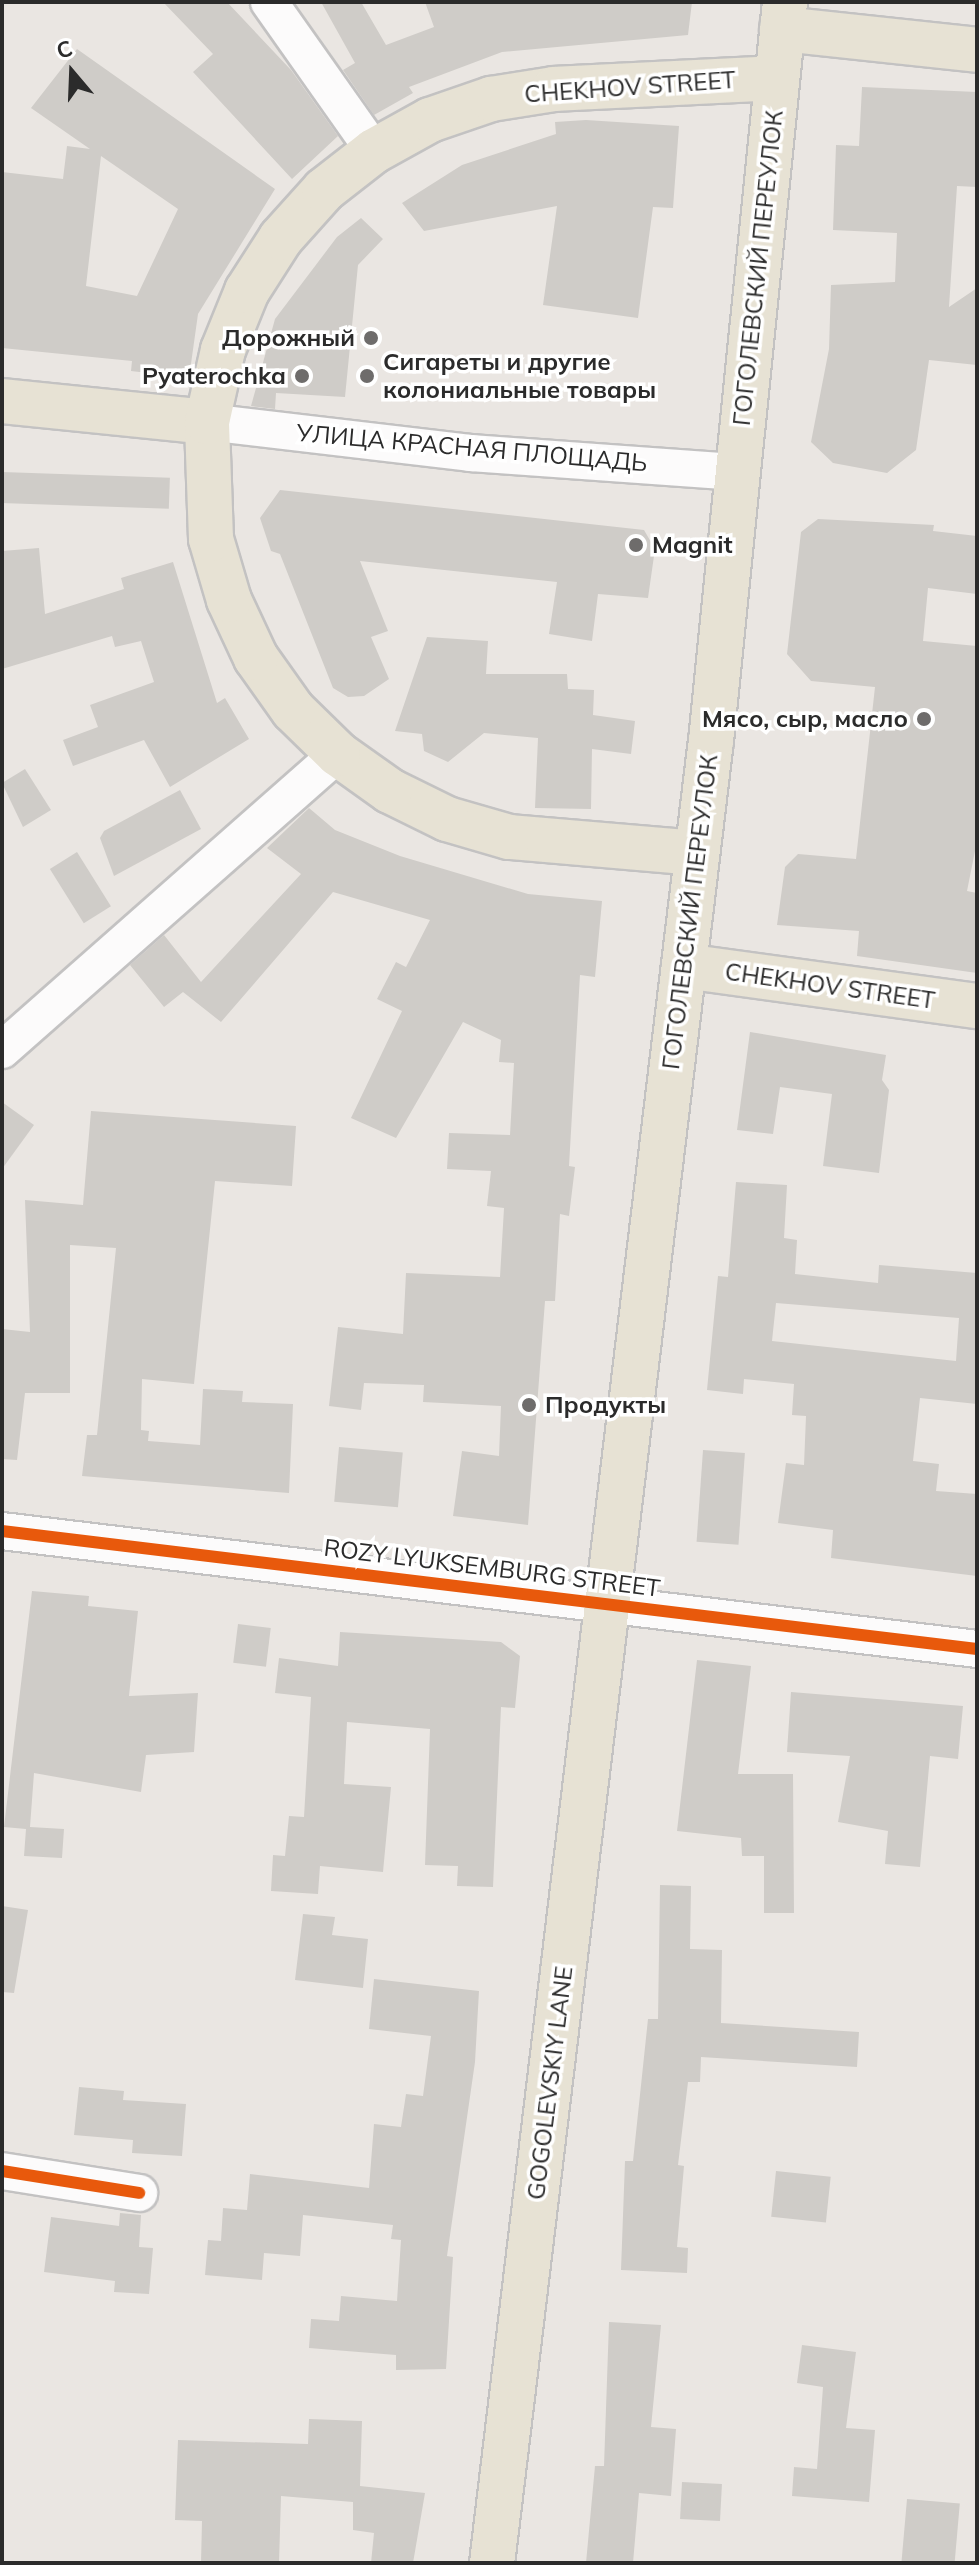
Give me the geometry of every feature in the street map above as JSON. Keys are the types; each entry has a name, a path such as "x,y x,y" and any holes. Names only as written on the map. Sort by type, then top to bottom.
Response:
{"main road":[{"path":"783,16 977,50"},
{"name":"ГОГОЛЕВСКИЙ ПЕРЕУЛОК","path":"608,1604 697,853 783,16"},
{"name":"CHEKHOV STREET","path":"697,853 509,837 404,798 338,754 265,671 229,600 211,539 207,422 223,350 247,291 303,214 374,151 430,120 491,99 554,89 777,78"},
{"path":"2,401 207,422"},
{"name":"CHEKHOV STREET","path":"684,966 977,1006"},
{"name":"GOGOLEVSKIY LANE","path":"492,2563 608,1604"}],"street":[{"path":"269,2 374,151"},
{"name":"УЛИЦА КРАСНАЯ ПЛОЩАДЬ","path":"207,422 471,453 737,472"},
{"path":"2,1050 338,754"},
{"name":"ROZY LYUKSEMBURG STREET","path":"3,1541 608,1604 977,1649"},
{"path":"2,2171 139,2193"}],"building":[{"path":"163,2 227,2 291,70 338,136 292,179 193,72 213,54"},
{"path":"321,2 361,2 386,45 434,27 425,2 692,2 688,35 502,52 409,87 413,93 374,115 343,70 355,63"},
{"path":"77,49 275,189 198,314 189,378 131,371 132,361 2,348 2,172 63,179 67,146 90,149 31,108","holes":["101,156 178,209 137,296 86,286"]},
{"path":"862,87 977,92 977,187 957,186 949,307 977,288 977,365 929,360 916,450 887,473 833,463 811,442 829,349 831,285 895,282 897,233 833,230 836,145 859,146"},
{"path":"586,120 679,126 673,208 653,207 638,318 543,305 557,206 424,231 402,203 462,165 556,134 555,122"},
{"path":"361,218 383,239 358,265 345,397 276,393 275,409 251,406 275,319 337,237"},
{"path":"2,472 170,478 169,509 2,503"},
{"path":"280,490 644,530 655,549 648,598 598,594 592,641 549,634 557,582 360,561 388,631 371,637 389,679 364,696 348,697 333,688 280,554 271,551 260,518"},
{"path":"818,519 934,525 933,531 977,536 977,594 928,588 923,641 977,646 977,841 967,891 977,893 977,973 857,956 859,931 777,925 785,867 798,854 856,859 875,687 811,681 787,654 801,532"},
{"path":"39,548 45,614 124,589 121,578 173,562 217,703 225,698 249,739 170,787 144,740 73,766 63,740 98,727 90,705 154,682 141,641 115,647 112,636 2,669 2,551"},
{"path":"427,637 488,641 486,674 567,674 568,689 594,690 593,715 635,721 631,754 592,749 591,809 535,808 538,738 484,733 448,762 424,751 422,734 395,731"},
{"path":"25,769 51,810 23,827 2,783"},
{"path":"180,790 201,829 114,876 100,838 104,831"},
{"path":"309,808 335,830 400,856 528,894 602,901 595,977 580,975 569,1166 575,1167 569,1216 560,1214 555,1301 545,1301 528,1525 453,1516 462,1451 499,1456 501,1406 423,1402 424,1385 364,1383 361,1410 329,1406 338,1327 403,1334 406,1273 500,1277 504,1208 487,1206 491,1171 447,1169 449,1133 510,1135 514,1063 499,1062 501,1040 463,1022 396,1138 351,1118 402,1011 377,999 396,962 406,967 430,920 333,892 221,1022 183,992 164,1007 130,965 164,935 201,982 301,874 267,848"},
{"path":"77,852 111,906 84,923 50,869"},
{"path":"750,1032 886,1055 882,1080 889,1090 879,1173 823,1166 832,1094 780,1087 773,1134 737,1130"},
{"path":"2,1102 34,1125 2,1169"},
{"path":"91,1111 296,1126 292,1186 215,1181 194,1384 142,1379 141,1430 149,1431 148,1441 200,1445 203,1389 243,1391 242,1402 293,1404 289,1493 82,1476 87,1435 97,1435 116,1248 70,1245 70,1393 25,1393 17,1460 2,1459 2,1329 30,1332 25,1200 83,1205"},
{"path":"736,1182 787,1185 784,1238 797,1240 795,1274 878,1283 879,1265 977,1273 977,1404 920,1398 913,1461 939,1464 936,1491 977,1494 977,1576 831,1558 833,1530 778,1523 786,1463 804,1465 806,1416 792,1415 794,1384 744,1379 743,1394 707,1390 718,1276 728,1277","holes":["776,1303 959,1318 956,1361 772,1341"]},
{"path":"339,1447 403,1453 398,1507 334,1502"},
{"path":"703,1450 745,1453 738,1545 697,1542"},
{"path":"32,1591 89,1596 88,1606 138,1611 129,1696 198,1693 194,1752 146,1755 141,1792 34,1773 30,1827 64,1829 62,1858 24,1856 26,1829 4,1827"},
{"path":"238,1624 271,1628 266,1667 233,1663"},
{"path":"340,1632 501,1642 520,1656 515,1708 501,1707 493,1887 457,1886 458,1866 425,1865 430,1729 347,1722 344,1784 391,1787 383,1872 320,1866 318,1894 271,1891 273,1855 285,1856 289,1816 304,1817 311,1697 275,1693 279,1658 338,1666"},
{"path":"697,1660 751,1666 738,1774 793,1774 794,1913 764,1913 764,1856 742,1856 741,1838 677,1831"},
{"path":"791,1692 963,1706 958,1759 930,1756 920,1867 885,1864 888,1831 838,1822 850,1756 787,1752"},
{"path":"660,1885 691,1886 690,1949 722,1950 721,2023 859,2032 857,2067 701,2057 700,2082 688,2082 678,2165 684,2166 677,2247 688,2248 687,2273 621,2270 625,2161 633,2161 648,2019 658,2019"},
{"path":"2,1906 28,1910 14,1993 2,1992"},
{"path":"303,1914 335,1917 332,1935 368,1939 363,1988 295,1980"},
{"path":"374,1979 479,1991 475,2062 447,2256 453,2257 446,2369 396,2370 396,2355 309,2348 311,2319 339,2321 341,2296 397,2301 401,2240 391,2239 393,2225 303,2215 300,2256 264,2253 262,2280 205,2275 208,2240 221,2241 223,2208 247,2210 250,2174 369,2188 374,2124 401,2127 406,2094 423,2096 431,2036 369,2029"},
{"path":"79,2087 124,2091 123,2100 186,2104 182,2156 132,2153 133,2140 74,2135"},
{"path":"776,2171 831,2177 826,2222 771,2217"},
{"path":"120,2213 141,2215 139,2247 153,2248 149,2294 114,2292 115,2281 44,2272 51,2217 119,2226"},
{"path":"609,2322 661,2325 651,2427 676,2429 671,2496 639,2493 633,2563 586,2563 595,2466 604,2466"},
{"path":"802,2345 856,2352 846,2428 875,2430 869,2502 792,2496 794,2467 817,2469 823,2387 797,2383"},
{"path":"309,2419 362,2421 360,2486 425,2493 413,2563 371,2563 374,2533 353,2530 353,2502 281,2496 279,2563 201,2563 202,2521 175,2520 178,2440 308,2444"},
{"path":"682,2482 722,2484 720,2521 680,2519"},
{"path":"907,2499 960,2504 955,2563 901,2563"}],"cycle path":[{"path":"2,1531 977,1649"},
{"path":"2,2171 139,2193"}],"place":[{"name":"Дорожный","path":"371,338"},
{"name":"Pyaterochka","path":"302,376"},
{"name":"Сигареты и другие колониальные товары","path":"367,376"},
{"name":"Magnit","path":"636,545"},
{"name":"Мясо, сыр, масло","path":"924,719"},
{"name":"Продукты","path":"529,1405"}]}
